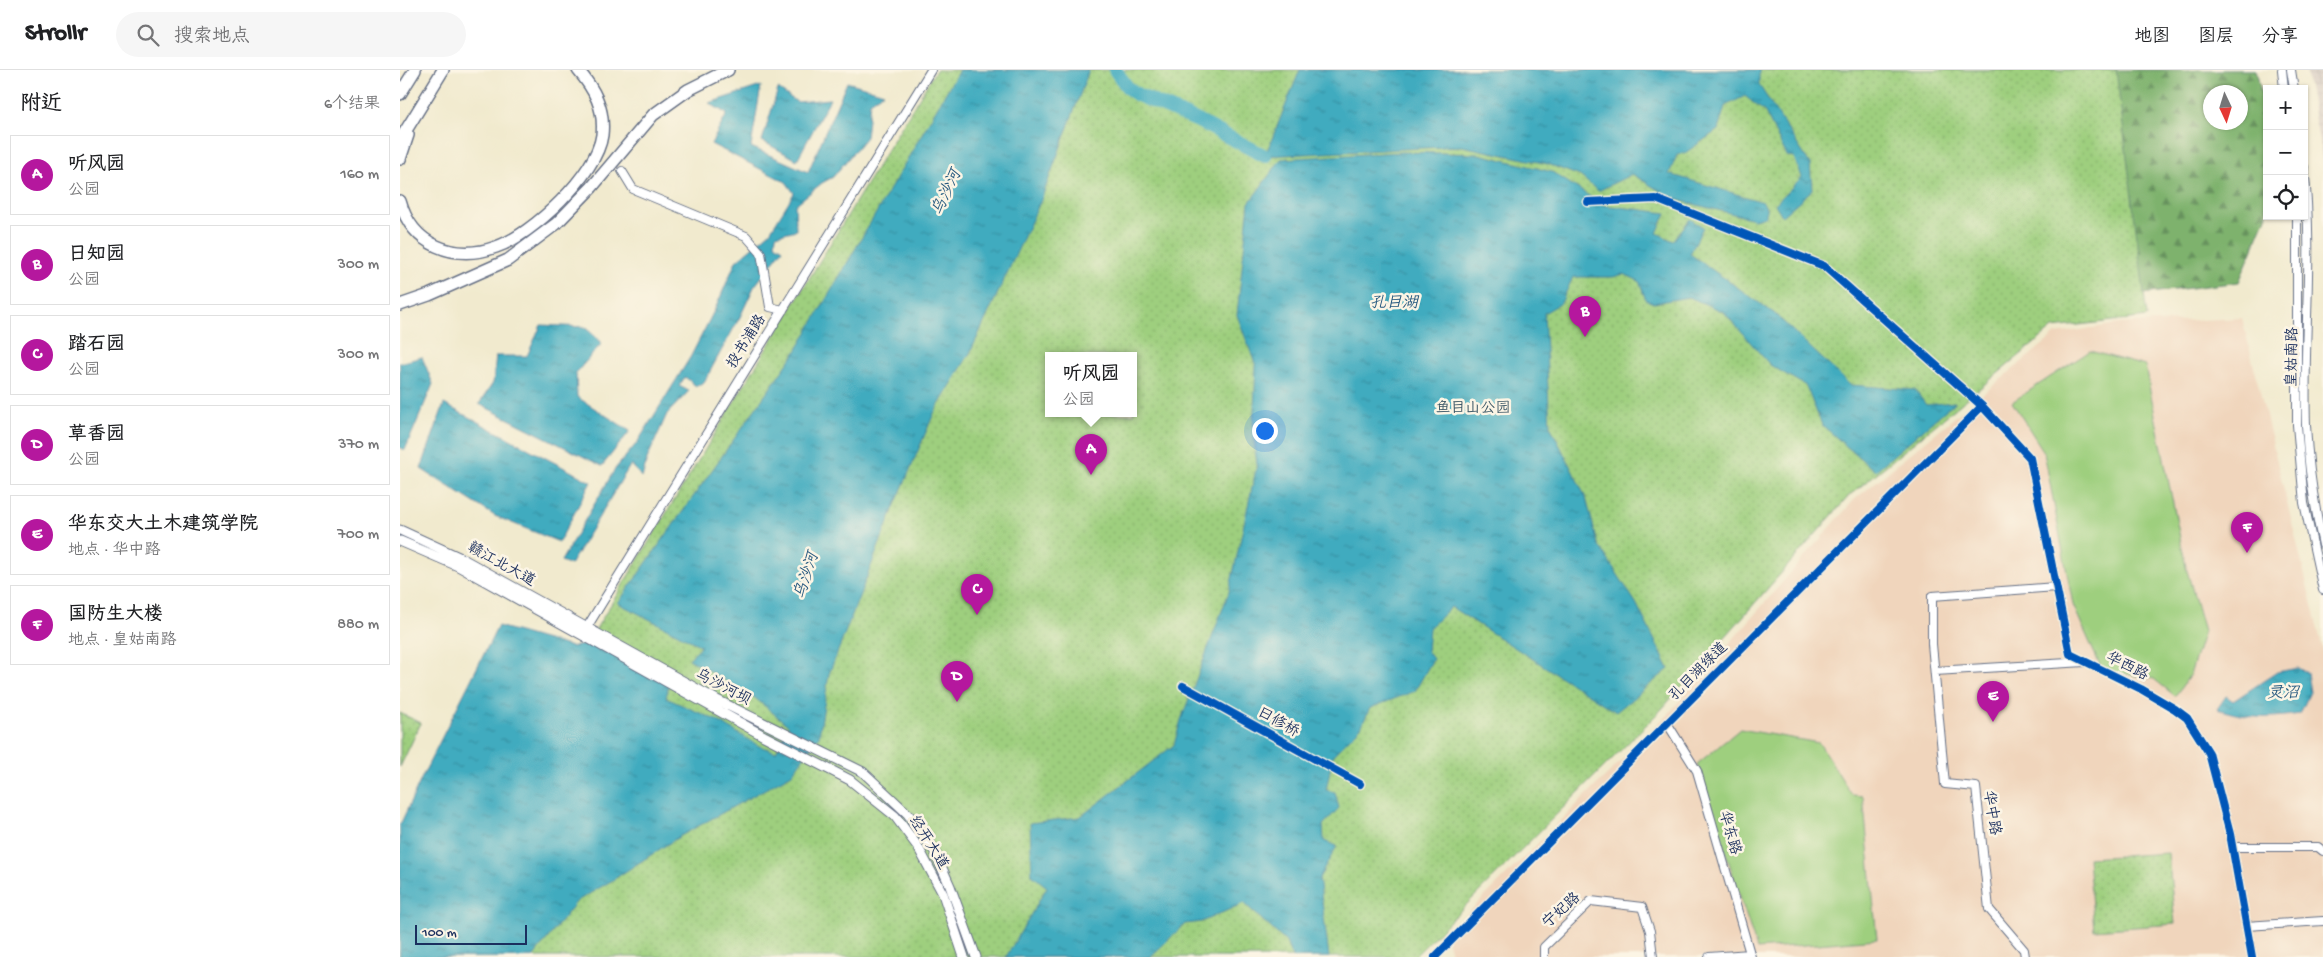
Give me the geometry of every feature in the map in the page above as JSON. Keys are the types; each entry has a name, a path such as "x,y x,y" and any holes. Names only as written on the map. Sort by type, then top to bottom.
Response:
{"highway":[{"path":"400,94 415,70"},
{"path":"400,140 443,70"},
{"path":"400,201 402,210 418,234 442,249 478,253 498,247 518,237 575,186 590,168 599,144 602,116 598,98 578,70"},
{"path":"400,305 429,296 508,260 556,224 592,187 653,116 688,90 728,70"},
{"path":"400,159 418,112"}],"main road":[{"name":"赣江北大道","path":"400,530 461,558 584,632"},
{"name":"赣江北大道","path":"400,541 458,566 566,627"},
{"name":"乌沙河坝","path":"566,627 584,632 772,728 852,765"},
{"name":"乌沙河坝","path":"584,632 764,736 806,758"},
{"name":"经开大道","path":"806,758 850,780 895,816 918,847 943,894 964,957"},
{"name":"经开大道","path":"852,765 863,772 908,814 934,850 950,886 976,957"}],"street":[{"name":"投书浦路","path":"584,632 931,70"},
{"path":"2282,70 2284,85"},
{"path":"2291,70 2293,85"},
{"path":"622,171 633,189 746,236 761,253 770,307 783,310"},
{"name":"皇姑南路","path":"2304,175 2308,243 2306,425 2314,502 2323,545"},
{"name":"华西路","path":"1588,202 1656,199 1824,266 1982,406 2030,458 2070,654 2141,689 2175,709 2187,718 2209,753 2232,848 2252,957"},
{"name":"皇姑南路","path":"2297,220 2297,425 2304,503 2323,590"},
{"name":"孔目湖绿道","path":"1435,957 1982,406"},
{"name":"华中路","path":"2025,957 2024,950 1989,909 1976,787 1945,784 1935,671 1932,596 2056,586"},
{"path":"1935,671 2086,662"},
{"name":"华东路","path":"1667,723 1697,771 1751,956"},
{"path":"2232,848 2318,847 2323,851"},
{"name":"宁妃路","path":"1544,957 1544,947 1591,901 1642,907 1650,931 1653,957"},
{"path":"2246,926 2323,922"},
{"path":"1709,957 1751,956"}],"shaded area":[{"path":"2306,70 2323,70 2323,163"},
{"path":"2242,318 2323,650 2323,957 1452,957 1446,935 1669,713 1854,500 2056,334 2118,324"}],"green space":[{"name":"鱼目山公园","path":"936,70 2116,70 2147,317 2053,328 1849,496 1660,711 1414,957 400,957 400,951"},
{"path":"1766,70 2256,70 2263,101 2263,220 2265,220 2239,282 2134,295"},
{"path":"2090,351 2145,366 2186,567 2204,631 2190,675 2175,696 2154,679 2102,670 2073,605 2044,452 2012,402"},
{"path":"400,713 421,723 400,767"},
{"path":"1740,729 1819,743 1852,795 1863,796 1877,939 1757,949 1697,764"},
{"path":"2168,853 2175,924 2094,930 2088,858"}],"water":[{"name":"乌沙河","path":"959,70 1089,70 1041,200 970,353 934,413 892,512 829,674 819,736 792,774 677,838 577,901 533,957 400,957 400,825 498,626 572,647 598,642 669,683 666,698 718,721 759,746 776,752 789,726 755,698 689,659 701,646 618,603 795,353"},
{"path":"1300,70 1759,70 1759,85 1810,164 1812,190 1782,216 1775,204 1802,177 1794,157 1787,156 1765,112 1745,96 1725,106 1718,130 1685,153 1677,155 1669,174 1763,202 1766,208 1766,216 1754,219 1673,199 1632,174 1598,191 1580,176 1548,164 1462,146 1265,156"},
{"path":"847,82 884,93 870,102 866,137 833,177 822,183 795,205 796,230 776,235 775,244 783,249 754,287 740,317 703,384 696,386 685,377 679,386 689,391 667,414 647,459 642,478 631,464 570,565 561,561 615,469 637,443 691,356 716,307 736,261 770,232 794,193 786,182 711,144 727,114 709,103 761,86 751,147 808,172"},
{"path":"778,89 797,102 830,99 797,160 762,141"},
{"name":"孔目湖","path":"1401,152 1479,154 1552,172 1603,205 1666,213 1657,233 1673,241 1690,219 1703,227 1690,254 1775,314 1850,385 1915,390 1926,405 1955,402 1875,471 1822,425 1806,386 1770,365 1724,312 1689,297 1654,303 1646,300 1639,281 1624,274 1613,277 1573,277 1561,303 1544,313 1550,426 1586,498 1598,544 1636,603 1669,669 1616,712 1451,607 1429,628 1427,651 1433,659 1415,691 1370,708 1361,727 1333,755 1326,790 1335,792 1339,808 1323,825 1324,841 1337,846 1319,878 1329,957 1292,957 1286,942 1244,903 1201,922 1185,924 1150,957 1006,957 1047,887 1032,875 1030,823 1080,817 1174,745 1181,720 1229,592 1257,465 1253,431 1256,366 1237,315 1249,203 1281,159"},
{"path":"541,325 585,327 602,343 576,373 577,397 630,431 602,466 479,404 493,383 496,356 527,356"},
{"path":"422,357 433,384 405,450 400,448 400,363"},
{"path":"444,404 591,482 559,542 495,516 421,469"},
{"name":"灵沼","path":"2298,668 2307,673 2310,692 2300,714 2258,717 2239,715 2217,709 2226,696 2233,701 2277,672"}],"waterway":[{"path":"1115,70 1128,88 1138,95 1198,121 1265,156"}],"cycle path":[{"path":"1588,202 1656,199 1824,266 1982,406 2030,458 2070,654 2141,689 2175,709 2187,718 2209,753 2230,834 2252,957"},
{"path":"1435,957 1982,406"},
{"name":"曰修桥","path":"1183,686 1360,784"}],"place":[{"name":"日知园","path":"1585,337"},
{"name":"听风园","path":"1091,475"},
{"name":"国防生大楼","path":"2247,553"},
{"name":"踏石园","path":"977,615"},
{"name":"草香园","path":"957,702"},
{"name":"华东交大土木建筑学院","path":"1993,722"}]}
